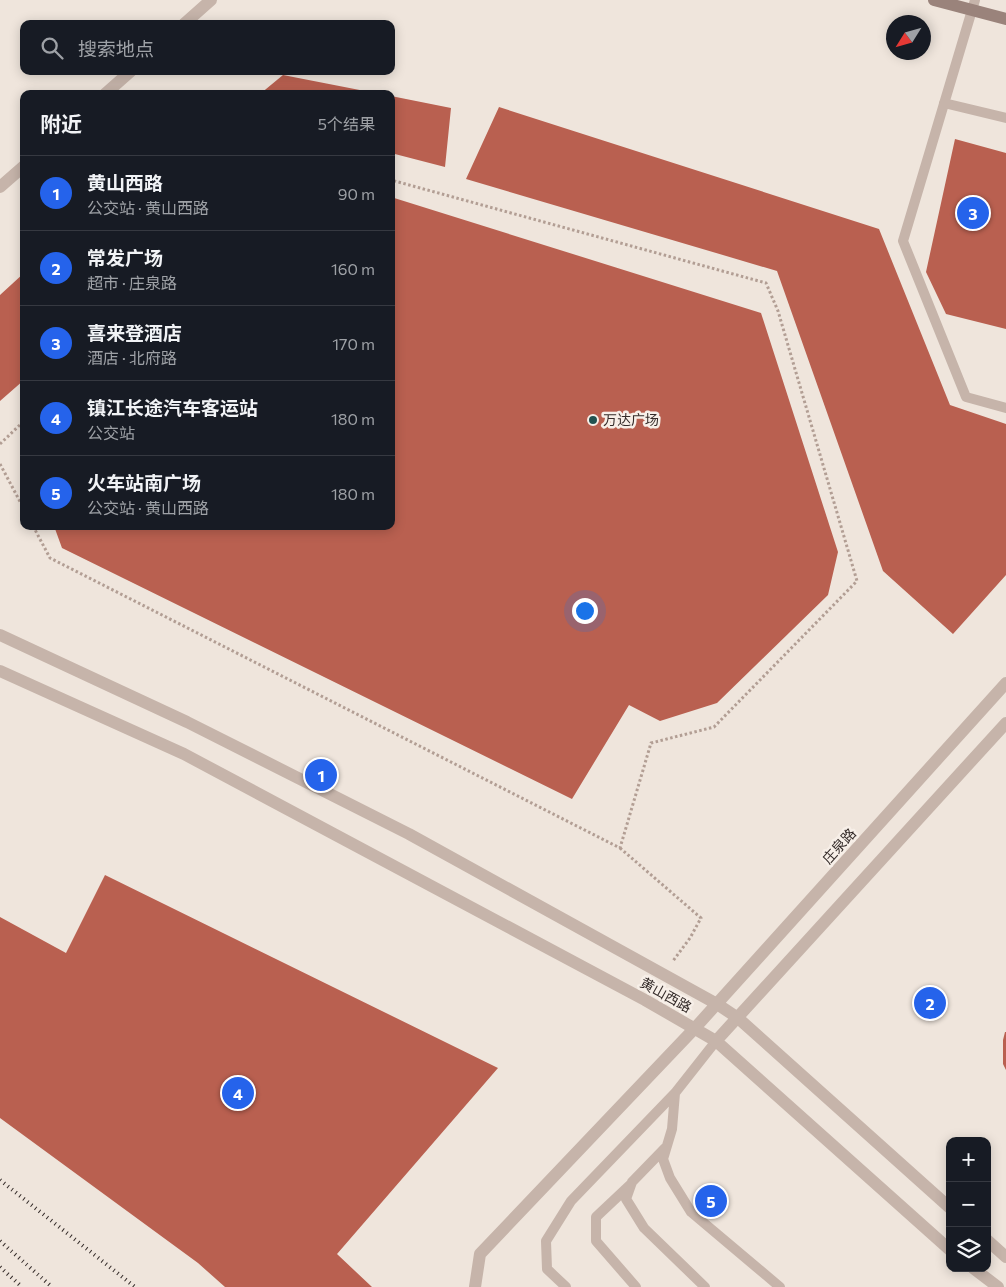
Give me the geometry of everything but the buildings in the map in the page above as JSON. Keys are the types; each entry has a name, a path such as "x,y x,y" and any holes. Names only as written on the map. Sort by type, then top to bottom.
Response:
{"main road":[{"path":"934,0 973,5 1006,19"}],"street":[{"path":"188,20 211,0"},
{"path":"110,90 126,75"},
{"path":"0,187 20,170"},
{"name":"黄山西路","path":"0,635 187,722 409,834 717,1004 738,1018 946,1204"},
{"name":"黄山西路","path":"0,671 184,754 695,1028 716,1041 946,1246"},
{"name":"庄泉路","path":"475,1287 480,1254 695,1028 1006,683"},
{"path":"716,1041 1006,723"},
{"path":"991,1244 1006,1257"},
{"path":"978,1272 998,1287"}],"lane":[{"path":"973,5 903,241 966,397 1006,408"},
{"path":"944,103 1006,118"},
{"path":"566,1287 547,1269 546,1241 571,1201 675,1093 716,1041"},
{"path":"675,1093 672,1129 664,1159 670,1178 691,1212 780,1287"},
{"path":"636,1287 596,1241 596,1217 666,1147"},
{"path":"632,1182 626,1199 644,1228 705,1287"}],"path":[{"path":"395,181 766,283 778,311 857,581 714,727 651,743 620,848"},
{"path":"0,444 20,425"},
{"path":"0,464 20,502"},
{"path":"35,530 50,558 620,848 702,918 664,974"}],"railway":[{"path":"0,1180 135,1287"},
{"path":"0,1241 52,1287"},
{"path":"0,1267 22,1287"}],"place":[{"name":"喜来登酒店","path":"973,213"},
{"name":"万达广场","path":"593,420"},
{"name":"黄山西路","path":"321,775"},
{"name":"常发广场","path":"930,1003"},
{"name":"镇江长途汽车客运站","path":"238,1093"},
{"name":"火车站南广场","path":"711,1201"}]}
